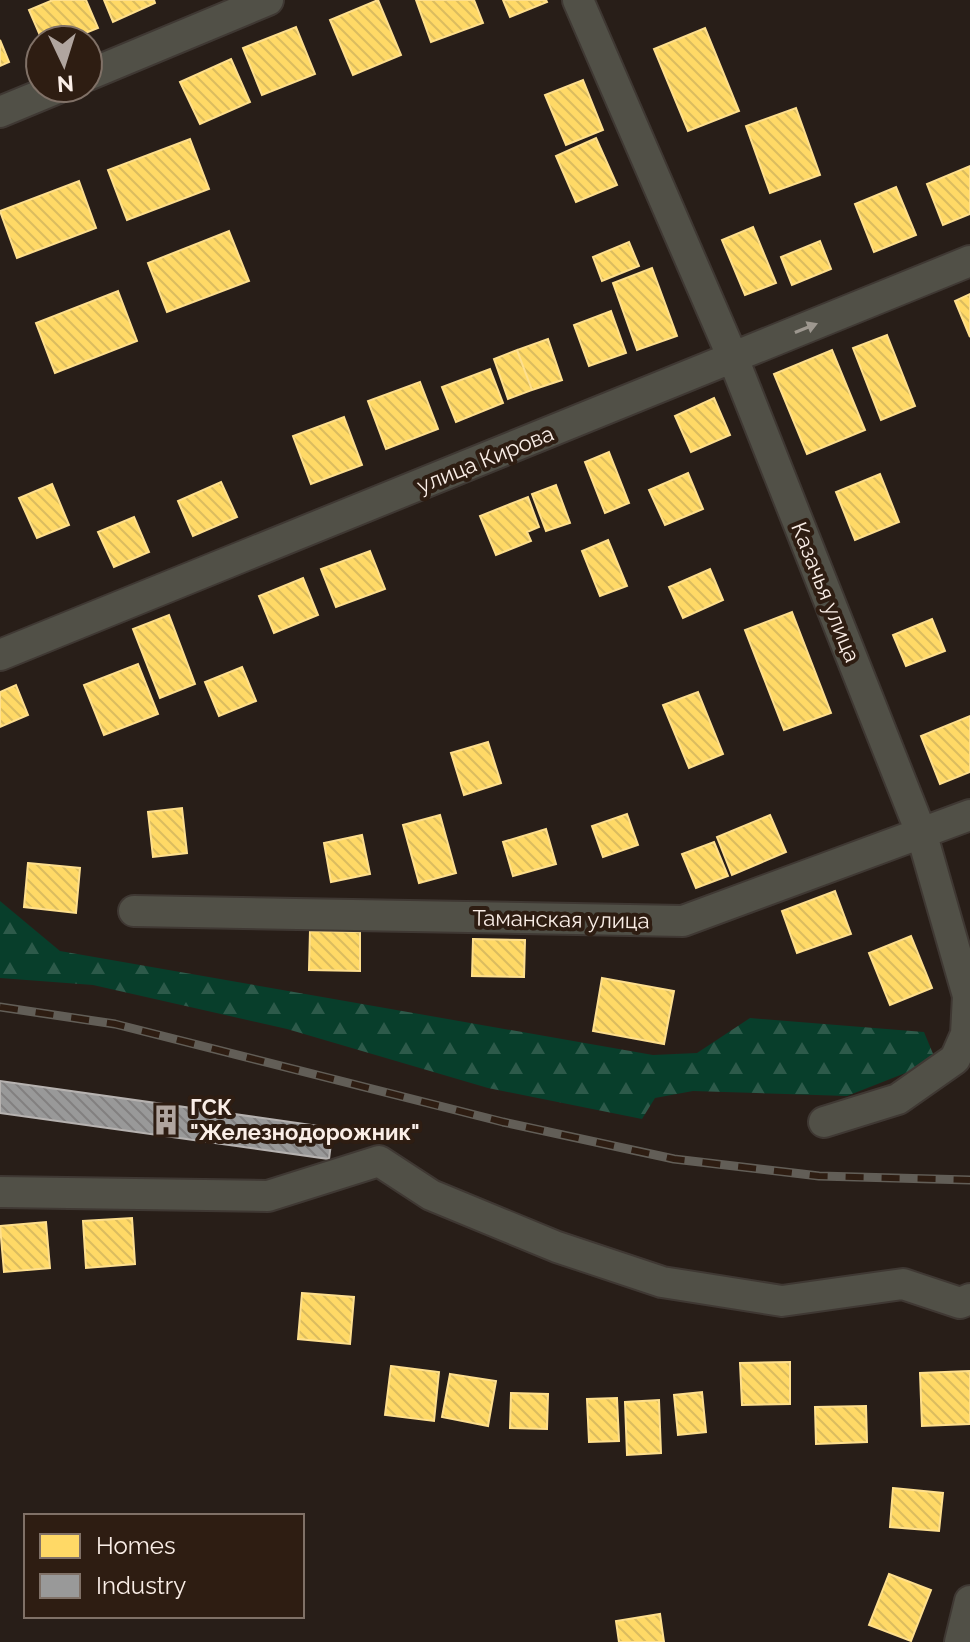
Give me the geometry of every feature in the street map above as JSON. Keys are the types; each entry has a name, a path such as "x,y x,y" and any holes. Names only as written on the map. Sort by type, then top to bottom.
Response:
{"street":[{"path":"104,68 268,0"},
{"name":"Казачья улица","path":"578,0 733,358 922,835 969,996 966,1034 955,1059 898,1099 824,1122"},
{"path":"0,112 24,102"},
{"name":"улица Кирова","path":"0,655 970,261"},
{"name":"Таманская улица","path":"134,911 683,921 970,815"},
{"path":"0,1192 268,1196 379,1161 431,1195 557,1247 662,1282 782,1301 903,1284 967,1304"},
{"path":"960,1642 970,1601"}],"green space":[{"path":"0,901 60,951 653,1055 697,1053 750,1018 924,1032 936,1061 847,1096 693,1091 655,1098 642,1119 488,1088 287,1029 93,985 0,978"}],"building: Homes":[{"path":"53,0 86,0 96,24 35,24 29,10"},
{"path":"104,0 154,0 155,3 113,22"},
{"path":"378,0 401,55 353,75 330,20"},
{"path":"416,0 474,0 483,23 431,42"},
{"path":"503,0 546,0 547,2 510,17"},
{"path":"296,27 315,74 262,95 243,48"},
{"path":"705,28 739,111 688,131 654,49"},
{"path":"0,40 9,62 0,66"},
{"path":"231,59 250,102 200,124 180,82"},
{"path":"583,80 603,130 566,145 545,95"},
{"path":"796,108 820,175 770,193 746,126"},
{"path":"596,138 617,185 576,202 556,156"},
{"path":"190,139 209,189 127,220 108,170"},
{"path":"970,166 970,214 943,225 927,184"},
{"path":"79,181 96,228 17,258 0,211"},
{"path":"896,187 916,235 874,252 855,204"},
{"path":"753,227 776,283 745,295 722,240"},
{"path":"229,231 249,281 167,312 148,263"},
{"path":"820,241 831,269 792,285 781,257"},
{"path":"629,242 639,266 602,281 593,257"},
{"path":"652,268 677,336 637,350 613,283"},
{"path":"118,291 137,341 55,373 36,323"},
{"path":"970,294 970,337 955,301"},
{"path":"611,311 626,353 589,366 574,325"},
{"path":"887,335 915,406 881,420 853,348"},
{"path":"548,339 562,380 532,390 517,350"},
{"path":"517,350 532,390 508,399 494,359"},
{"path":"832,350 865,430 807,454 774,374"},
{"path":"490,369 503,403 456,422 442,387"},
{"path":"420,382 438,429 386,449 368,401"},
{"path":"714,398 730,435 691,452 675,416"},
{"path":"344,417 362,465 311,484 293,436"},
{"path":"609,452 629,503 605,513 585,462"},
{"path":"688,473 703,509 665,525 649,490"},
{"path":"880,474 899,522 855,540 836,492"},
{"path":"221,482 237,517 193,536 178,501"},
{"path":"52,484 69,525 37,538 19,498"},
{"path":"556,485 570,523 546,531 532,494"},
{"path":"528,497 539,527 527,532 531,541 496,555 480,516"},
{"path":"134,517 149,552 114,567 98,532"},
{"path":"608,540 627,586 600,596 582,551"},
{"path":"370,551 385,589 336,607 321,569"},
{"path":"710,569 723,600 683,618 669,587"},
{"path":"303,578 318,615 274,633 259,596"},
{"path":"792,612 831,713 784,730 745,630"},
{"path":"169,615 195,684 160,698 133,629"},
{"path":"932,619 945,651 906,666 893,635"},
{"path":"138,664 158,714 104,735 84,685"},
{"path":"242,667 256,701 219,716 205,682"},
{"path":"16,685 28,715 0,727 0,692"},
{"path":"698,692 723,754 689,768 663,705"},
{"path":"970,716 970,772 940,784 921,736"},
{"path":"488,742 501,783 464,795 451,753"},
{"path":"182,808 187,853 153,857 148,812"},
{"path":"627,814 638,845 603,857 592,826"},
{"path":"440,815 456,873 419,883 403,825"},
{"path":"770,815 786,852 732,875 717,837"},
{"path":"546,829 556,864 513,876 503,842"},
{"path":"362,835 370,874 331,882 324,843"},
{"path":"714,842 728,876 696,888 682,854"},
{"path":"28,863 80,868 76,913 24,907"},
{"path":"835,891 851,934 797,953 782,911"},
{"path":"310,931 360,932 360,971 309,970"},
{"path":"911,936 932,988 890,1005 869,953"},
{"path":"473,939 525,940 524,977 472,976"},
{"path":"602,978 674,991 664,1044 593,1031"},
{"path":"132,1218 135,1264 86,1268 83,1221"},
{"path":"46,1222 50,1268 4,1272 0,1226"},
{"path":"302,1293 354,1297 350,1344 298,1339"},
{"path":"790,1362 790,1404 742,1405 740,1363"},
{"path":"391,1366 439,1372 434,1421 385,1415"},
{"path":"970,1371 970,1424 922,1426 920,1373"},
{"path":"450,1374 496,1381 488,1426 442,1417"},
{"path":"702,1392 706,1432 678,1435 674,1395"},
{"path":"511,1393 548,1394 547,1429 510,1428"},
{"path":"617,1398 619,1441 589,1442 587,1399"},
{"path":"659,1400 661,1453 627,1455 625,1402"},
{"path":"866,1406 867,1442 816,1444 815,1407"},
{"path":"893,1488 943,1493 939,1531 890,1527"},
{"path":"889,1574 931,1590 911,1641 869,1625"},
{"path":"660,1614 664,1642 619,1642 616,1621"}],"building: Industry":[{"name":"ГСК \"Железнодорожник\"","path":"0,1081 333,1128 329,1159 0,1113"}],"railway":[{"path":"0,1007 115,1024 503,1122 674,1159 819,1176 970,1180"}],"place":[{"name":"ГСК \"Железнодорожник\"","path":"166,1120"}]}
